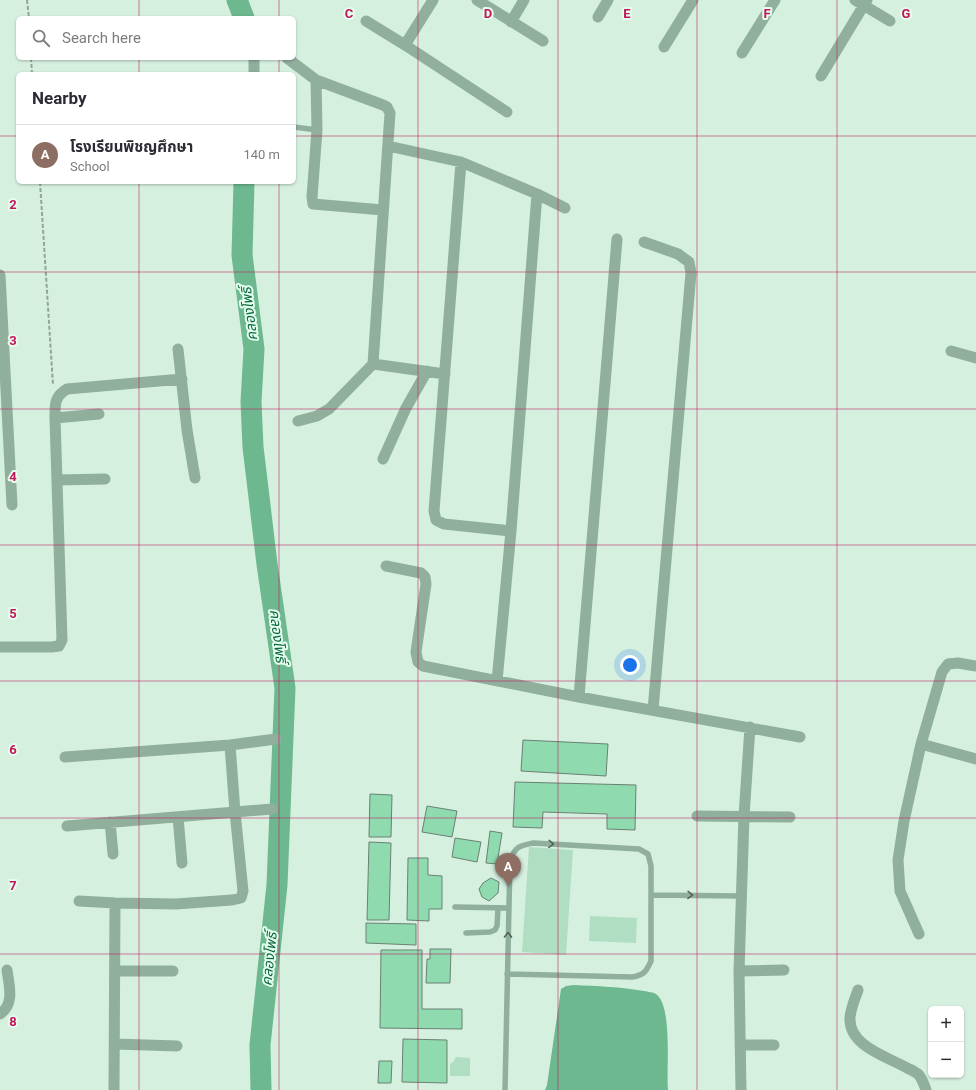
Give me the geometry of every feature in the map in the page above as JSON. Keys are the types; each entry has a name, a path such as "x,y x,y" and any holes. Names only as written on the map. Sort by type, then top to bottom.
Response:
{"street":[{"path":"405,45 433,0"},
{"path":"476,0 543,41"},
{"path":"510,22 524,0"},
{"path":"598,17 608,0"},
{"path":"664,46 693,0"},
{"path":"742,53 775,0"},
{"path":"820,76 862,2 890,21"},
{"path":"366,21 507,112"},
{"path":"254,60 254,72"},
{"path":"290,60 316,80 387,107 390,113 373,364 329,409 317,416 298,421"},
{"path":"316,80 317,130 312,198 313,204 383,210"},
{"path":"388,146 461,162 537,194 565,208"},
{"path":"461,162 434,510 436,520 444,524 511,531"},
{"path":"497,681 511,531 537,194"},
{"path":"579,697 617,238"},
{"path":"644,242 678,254 688,262 691,273 653,710"},
{"path":"0,275 3,390 12,505"},
{"path":"178,349 195,478"},
{"path":"951,351 976,358"},
{"path":"373,364 445,374"},
{"path":"383,459 406,408 427,371"},
{"path":"0,647 52,647 59,646 62,640 55,418 55,402 60,393 67,390 182,379"},
{"path":"55,418 99,414"},
{"path":"57,480 105,479"},
{"path":"386,566 421,573 425,577 426,584 416,652 418,662 423,666 579,697 800,737"},
{"path":"919,934 900,891 898,860 904,821 920,744 942,672 948,664 958,662 976,666"},
{"path":"740,1090 739,971 741,896 744,816 750,727"},
{"path":"65,757 276,739"},
{"path":"79,901 176,904 241,898 243,891 230,744"},
{"path":"920,744 976,759"},
{"path":"67,826 272,809"},
{"path":"697,816 790,817"},
{"path":"178,817 182,863"},
{"path":"110,822 114,854"},
{"path":"114,1090 115,903"},
{"path":"0,1014 4,1011 8,1004 10,994 7,970"},
{"path":"739,971 784,970"},
{"path":"115,971 173,971"},
{"path":"858,990 850,1016 851,1028 859,1039 874,1052 918,1074 924,1083 926,1090"},
{"path":"115,1044 177,1046"},
{"path":"740,1045 774,1045"}],"lane":[{"path":"296,127 317,130"},
{"path":"505,1090 507,974 510,860 514,850 523,845 533,843 639,849 648,854 651,895 651,961 645,972 638,976 632,977 507,974"},
{"path":"651,895 741,896"},
{"path":"456,907 509,908"},
{"path":"466,933 490,932 495,930 497,926 498,908"}],"path":[{"path":"28,0 29,16"},
{"path":"31,60 32,72"},
{"path":"40,184 55,402"}],"shaded area":[{"path":"529,847 573,850 566,955 522,952"},
{"path":"590,916 637,918 636,943 589,941"},
{"path":"566,986 601,986 656,994 665,1011 667,1024 668,1090 545,1090 561,989"},
{"path":"456,1057 470,1058 470,1076 450,1076 450,1064"}],"building":[{"path":"523,740 608,744 606,776 521,771"},
{"path":"515,782 636,785 635,830 607,829 607,814 543,812 542,828 513,827"},
{"path":"370,794 392,795 391,837 369,837"},
{"path":"427,806 457,811 452,837 422,832"},
{"path":"490,831 502,833 497,864 486,863"},
{"path":"455,838 481,842 477,862 452,857"},
{"path":"369,842 391,843 389,920 367,920"},
{"path":"408,858 428,858 428,875 442,876 442,909 429,909 429,921 407,920"},
{"path":"491,878 499,882 498,893 489,901 482,897 479,889 483,883"},
{"path":"366,923 416,924 416,945 366,943"},
{"path":"430,949 451,949 450,983 426,983 427,959 430,959"},
{"path":"381,950 422,950 422,1009 462,1009 462,1029 380,1028"},
{"path":"403,1039 447,1040 447,1083 402,1082"},
{"path":"379,1061 392,1061 391,1083 378,1083"}],"waterway":[{"name":"คลองโพธิ์","path":"237,0 243,16"},
{"name":"คลองโพธิ์","path":"244,184 242,255 254,349 251,402 253,447 267,564 285,688 277,885 260,1045 261,1090"}],"place":[{"name":"โรงเรียนพิชญศึกษา","path":"508,886"}]}
